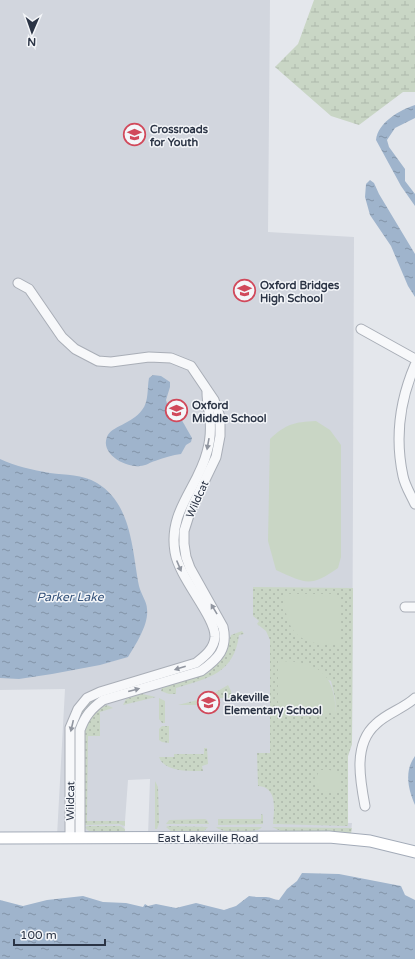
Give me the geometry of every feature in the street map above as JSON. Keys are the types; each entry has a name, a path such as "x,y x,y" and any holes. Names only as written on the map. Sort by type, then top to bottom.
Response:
{"main road":[{"name":"East Lakeville Road","path":"0,838 330,837 370,842 415,852"}],"street":[{"name":"Wildcat","path":"18,283 29,289 62,336 75,349 90,358 111,362 149,357 171,358 190,366 214,400 220,417 220,436 216,456 191,509 184,531 184,544 186,557 190,568 223,627 225,636 221,652 214,662 201,671 112,692"},
{"path":"361,329 415,359"},
{"path":"415,365 407,382 402,405 398,443 403,477 415,504"},
{"name":"Wildcat","path":"75,838 80,730 87,715 94,706 112,692 196,663 207,654 212,647 215,636 211,622 181,572 176,559 173,530 182,504 207,453 210,424 206,404 207,392"},
{"path":"405,607 415,607"},
{"path":"213,630 223,627"},
{"path":"365,806 360,770 365,736 376,724 415,698"}],"shaded area":[{"path":"0,0 270,0 268,232 354,237 352,744 348,756 347,823 352,823 351,833 148,835 150,779 128,780 124,835 57,836 65,689 0,690"}],"green space":[{"path":"314,0 415,0 415,92 403,92 359,125 331,116 275,67 298,44"},
{"path":"316,421 330,430 341,445 341,557 338,568 321,579 307,581 294,578 276,570 268,541 270,439 281,430 296,423"},
{"path":"253,587 353,588 352,744 348,756 348,826 273,824 274,806 272,795 269,790 258,786 257,753 270,753 270,640 266,631 257,624 259,621 253,616","holes":["279,661 331,681 335,698 336,713 301,713 301,715 326,716 292,716 291,713 283,713 278,708"]},
{"path":"284,594 336,594 341,599 341,645 315,643 298,635 292,628 288,619 285,608"},
{"path":"242,631 244,634 239,635 232,658 218,672 199,681 176,688 176,694 169,694 161,691 162,688 208,673 222,659 231,635"},
{"path":"278,661 304,663 321,672 332,688 335,699 336,713 283,713 278,708"},
{"path":"228,685 232,698 216,698 216,710 209,699 211,695"},
{"path":"142,694 156,697 123,705 126,699"},
{"path":"105,695 89,706 79,721 75,824 75,725 83,710 90,703"},
{"path":"159,698 165,701 165,723 162,723 159,719"},
{"path":"205,698 208,700 216,713 204,713 204,705 178,705"},
{"path":"107,705 113,708 100,712 100,736 88,736 87,821 125,821 125,826 119,824 84,825 85,728 93,714 100,708"},
{"path":"162,726 169,726 169,743 159,740 159,729"},
{"path":"204,748 207,748 208,764 202,766 203,771 184,771 171,768 166,766 159,757 174,757 174,754 204,754"},
{"path":"320,770 330,770 339,774 339,793 322,793 316,782"},
{"path":"155,781 158,787 159,823 157,829 155,829"},
{"path":"261,814 263,815 263,824 218,825 218,819 261,819"},
{"path":"205,819 209,824 166,824 169,820"},
{"path":"120,826 125,829 125,833 89,831 84,827"},
{"path":"166,827 208,827 204,831 172,832"},
{"path":"216,827 262,827 254,831 232,832"},
{"path":"272,827 352,828 351,833 283,832"}],"water":[{"path":"415,105 415,118 395,128 387,140 389,147 405,169 405,181 415,194 415,206 401,186 376,140 385,122 403,110"},
{"path":"370,180 374,183 415,254 415,297 408,286 391,246 370,215 365,197 366,184"},
{"path":"153,375 161,376 170,382 166,400 168,407 180,417 192,438 191,442 186,445 181,454 142,466 128,465 116,459 107,449 107,437 109,433 133,419 142,410 147,399 149,378"},
{"name":"Parker Lake","path":"0,459 30,469 86,478 97,483 109,492 117,503 124,515 132,543 139,586 147,609 144,627 128,657 100,665 52,674 19,679 0,678"},
{"path":"415,756 415,805 410,793 408,774 409,768"},
{"path":"302,873 339,874 401,886 405,895 415,900 415,959 0,959 0,900 23,906 47,900 83,896 103,902 126,903 143,907 145,904 148,906 156,904 176,908 196,903 224,910 236,906 249,896 268,897 279,900 287,889 297,881"}],"place":[{"name":"Crossroads for Youth","path":"135,135"},
{"name":"Oxford Bridges High School","path":"244,291"},
{"name":"Oxford Middle School","path":"177,411"},
{"name":"Lakeville Elementary School","path":"208,703"}]}
